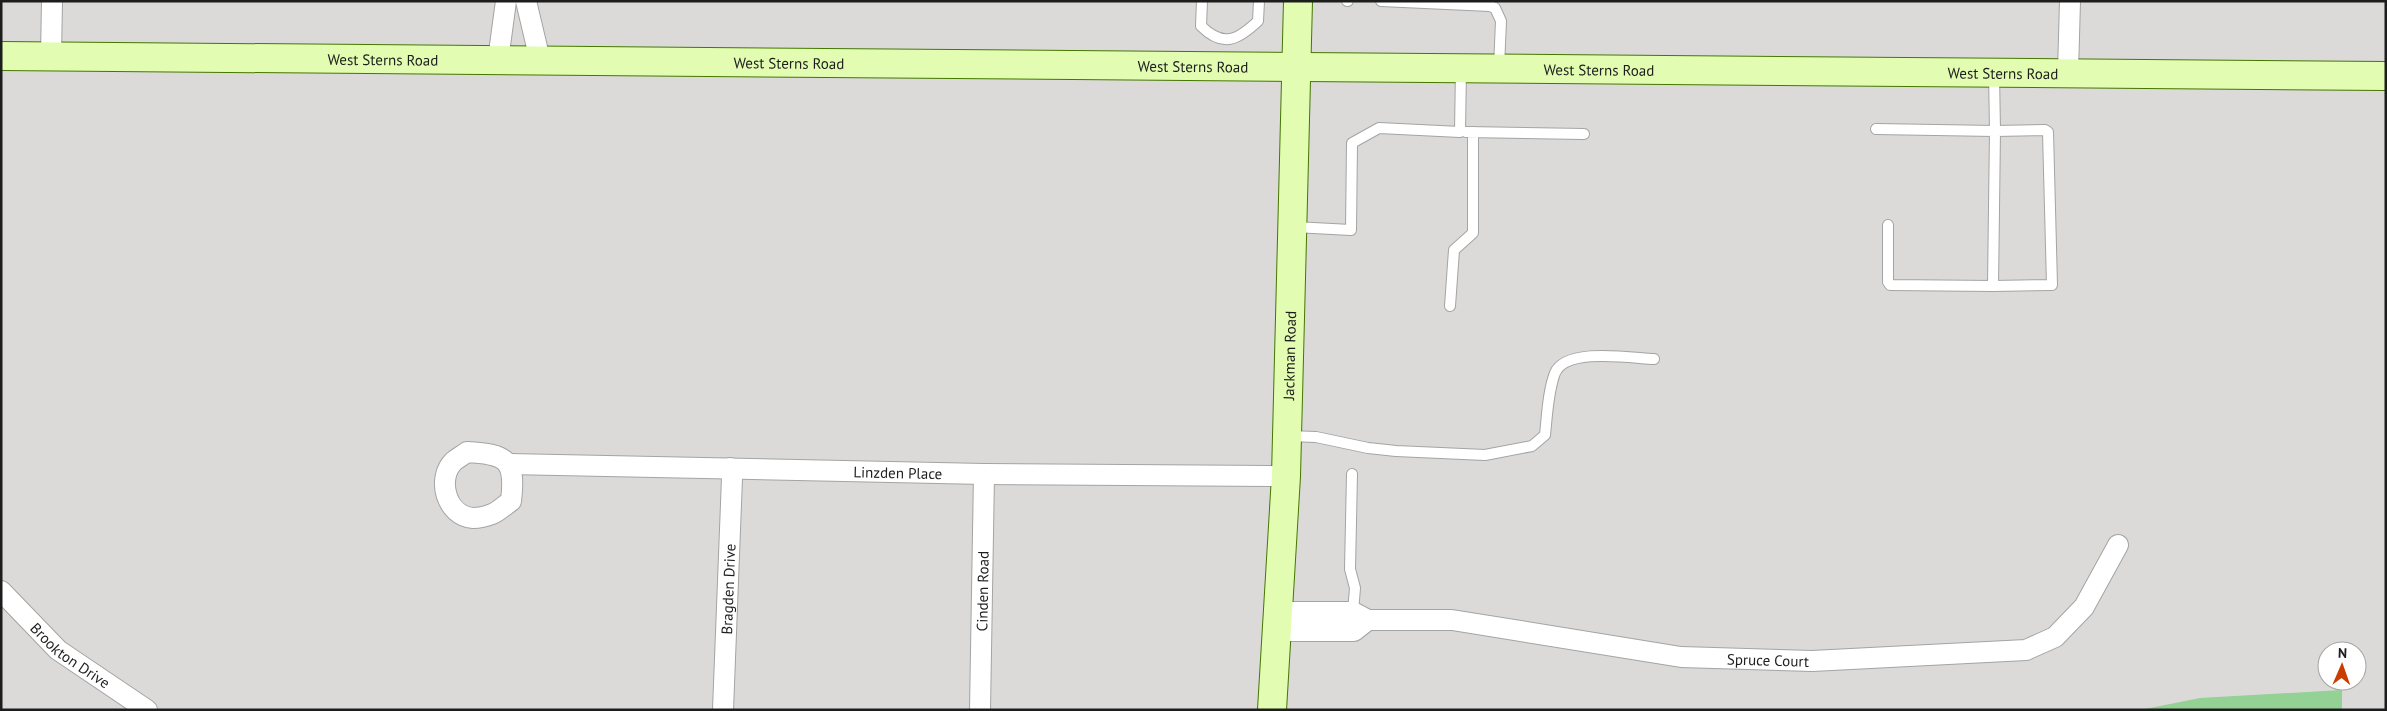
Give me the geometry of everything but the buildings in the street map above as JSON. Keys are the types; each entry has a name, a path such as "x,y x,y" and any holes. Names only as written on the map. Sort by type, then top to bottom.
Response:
{"main road":[{"name":"Jackman Road","path":"1272,710 1286,476 1298,1"},
{"name":"West Sterns Road","path":"1,56 2386,76"}],"street":[{"path":"51,55 52,1"},
{"path":"498,60 506,1"},
{"path":"526,1 540,60"},
{"path":"2068,72 2070,1"},
{"name":"Linzden Place","path":"509,464 984,474 1286,476"},
{"name":"Bragden Drive","path":"723,710 732,478 730,468"},
{"name":"Cinden Road","path":"980,710 984,474"},
{"name":"Spruce Court","path":"1276,622 1354,631 1360,616 1452,620 1681,658 1812,661 2026,650 2055,637 2084,607 2118,544"},
{"name":"Brookton Drive","path":"1,591 58,650 137,707"}],"lane":[{"path":"1202,1 1202,26 1212,37 1228,39 1243,35 1258,21 1259,1"},
{"path":"1381,1 1490,6 1495,8 1500,21 1499,68"},
{"path":"1460,132 1461,68"},
{"path":"1993,286 1994,72"},
{"path":"1293,227 1351,230 1352,143 1379,128 1460,132 1584,134"},
{"path":"1876,129 2045,130 2048,132 2052,285 1890,285 1888,282 1888,225"},
{"path":"1450,306 1454,250 1473,233 1473,132"},
{"path":"1287,436 1316,437 1368,448 1396,451 1485,455 1532,446 1545,435 1556,372 1568,360 1592,356 1654,359"},
{"path":"1352,474 1350,568 1360,616"}],"shaded area":[{"path":"1,1 2386,1 2386,710 1,710"}],"green space":[{"path":"2342,691 2342,710 2140,710 2200,698"}]}
